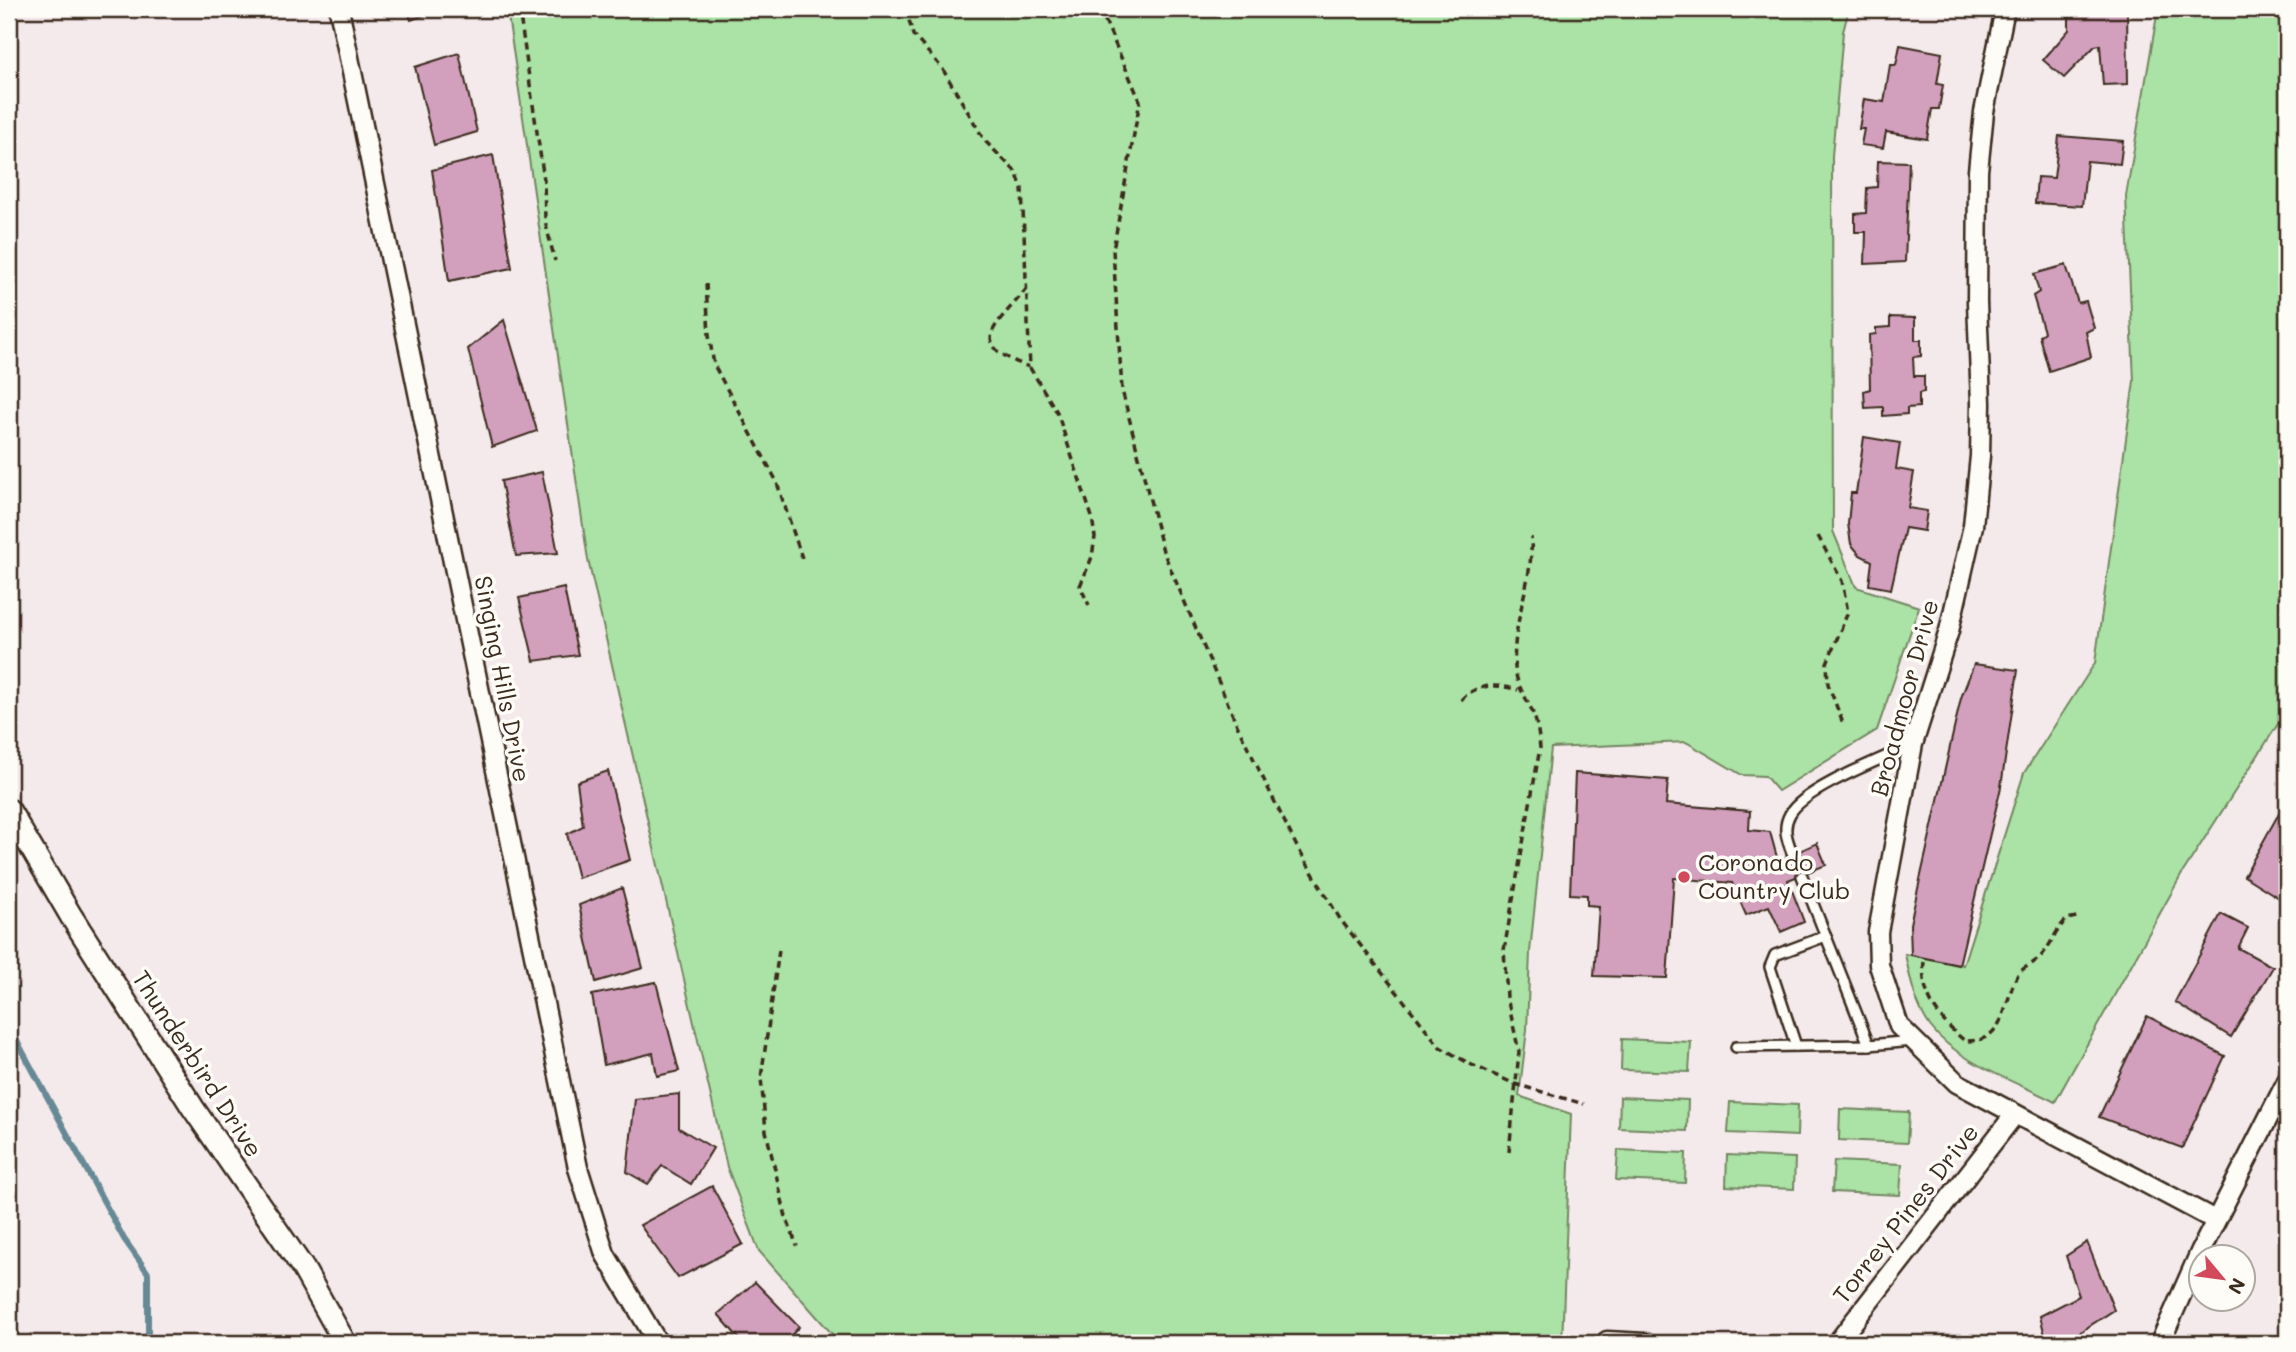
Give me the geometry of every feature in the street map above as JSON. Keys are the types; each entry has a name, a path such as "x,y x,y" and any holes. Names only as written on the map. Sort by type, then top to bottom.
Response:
{"street":[{"name":"Singing Hills Drive","path":"339,9 578,1168 605,1254 658,1343"},
{"name":"Broadmoor Drive","path":"2005,9 1984,113 1978,171 1977,302 1981,403 1980,456 1973,526 1949,631 1913,744 1878,932 1882,976 1899,1026 1957,1083 2215,1220"},
{"name":"Thunderbird Drive","path":"9,810 71,916 193,1108 303,1268 345,1343"},
{"path":"2160,1343 2215,1220 2287,1081"},
{"name":"Torrey Pines Drive","path":"1837,1343 2015,1114"},
{"path":"1607,1341 1645,1343"}],"lane":[{"path":"1793,855 1784,832 1790,813 1805,798 1913,744"},
{"path":"1801,876 1869,1045"},
{"path":"1796,1046 1770,967 1775,955 1826,936"},
{"path":"1736,1047 1869,1045 1912,1041"}],"path":[{"path":"519,9 544,180 545,221 555,261"},
{"path":"906,9 914,35 942,68 985,141 1016,172 1022,188 1030,368 1057,412 1092,517 1095,537 1092,557 1080,586 1089,605"},
{"path":"1100,9 1140,101 1113,250 1122,390 1163,551 1237,724 1296,845 1340,919 1440,1047 1515,1084 1584,1104"},
{"path":"706,284 714,365 776,480 802,558"},
{"path":"1028,287 998,321 991,332 991,342 997,353 1030,368"},
{"path":"1818,536 1842,581 1848,612 1827,663 1828,684 1844,726"},
{"path":"1509,1152 1519,1052 1507,997 1504,950 1540,748 1535,717 1518,690 1515,664 1516,627 1532,555 1531,537"},
{"path":"1461,700 1484,687 1499,684 1518,690"},
{"path":"1924,962 1926,993 1936,1013 1948,1028 1965,1041 1978,1042 1991,1037 2003,1019 2018,974 2039,959 2067,919 2081,916"},
{"path":"779,950 761,1078 766,1131 786,1217 797,1246"}],"green space":[{"path":"507,9 1849,9 1843,32 1832,156 1833,531 1856,587 1919,607 1877,730 1778,791 1765,776 1742,775 1686,742 1551,748 1530,952 1527,1030 1519,1096 1571,1114 1562,1343 840,1343 759,1251 727,1167 588,560"},
{"path":"2158,9 2287,9 2287,710 2183,872 2055,1102 1971,1061 1942,1039 1920,1009 1905,954 1963,965 2024,773 2095,663 2134,381 2126,196"},
{"path":"1622,1039 1691,1042 1689,1072 1621,1070"},
{"path":"1620,1097 1688,1100 1687,1131 1619,1128"},
{"path":"1730,1102 1798,1105 1797,1136 1728,1133"},
{"path":"1840,1109 1909,1112 1907,1143 1839,1140"},
{"path":"1618,1150 1686,1153 1685,1183 1616,1180"},
{"path":"1727,1155 1795,1158 1794,1189 1726,1186"},
{"path":"1834,1161 1902,1164 1900,1195 1832,1192"}],"building":[{"path":"407,9 441,9 411,20"},
{"path":"2069,9 2127,9 2128,84 2103,85 2100,45 2095,46 2064,78 2043,60 2069,30"},
{"path":"1900,45 1942,53 1937,84 1943,85 1939,109 1932,109 1927,139 1886,132 1883,148 1861,145 1864,129 1859,129 1864,99 1884,102 1890,65 1896,65"},
{"path":"459,53 477,132 434,145 415,67"},
{"path":"2059,136 2123,141 2120,164 2087,161 2082,206 2035,203 2037,177 2054,178"},
{"path":"493,155 512,268 449,281 432,170"},
{"path":"1878,161 1909,162 1905,262 1865,264 1866,232 1855,232 1855,214 1866,213 1867,188 1877,187"},
{"path":"2066,265 2078,303 2086,301 2094,328 2086,332 2091,357 2049,371 2039,336 2044,332 2033,296 2039,292 2034,274"},
{"path":"1890,317 1915,318 1915,340 1921,340 1921,356 1913,357 1914,376 1924,376 1924,392 1919,393 1919,407 1907,408 1907,414 1883,416 1883,407 1865,408 1864,391 1870,389 1869,335 1876,334 1876,328 1890,327"},
{"path":"504,320 537,431 492,447 468,349"},
{"path":"1864,437 1900,443 1896,469 1914,472 1908,508 1927,511 1924,531 1905,528 1891,589 1869,585 1872,561 1860,555 1851,544 1848,524 1851,493 1856,493"},
{"path":"542,472 558,553 516,556 501,481"},
{"path":"564,588 578,655 534,661 519,598"},
{"path":"1974,664 2018,670 2001,787 1959,965 1911,955 1910,924 1961,698"},
{"path":"608,771 630,860 578,878 567,834 583,826 577,782"},
{"name":"Coronado Country Club","path":"1575,773 1668,780 1666,804 1750,811 1749,830 1770,832 1778,861 1817,843 1826,865 1788,880 1804,922 1781,932 1769,906 1746,915 1732,883 1674,878 1667,978 1594,976 1599,906 1587,905 1587,895 1570,894"},
{"path":"2287,799 2287,903 2244,876"},
{"path":"622,888 643,968 596,982 579,905"},
{"path":"2221,914 2248,928 2238,948 2273,967 2231,1037 2175,1002"},
{"path":"656,982 679,1071 657,1076 653,1053 604,1065 592,995"},
{"path":"2147,1016 2225,1056 2182,1148 2099,1117"},
{"path":"679,1094 679,1128 713,1148 691,1184 662,1166 648,1184 627,1172 635,1099"},
{"path":"712,1186 743,1244 678,1278 640,1225"},
{"path":"2087,1242 2114,1310 2063,1343 2047,1343 2040,1316 2079,1296 2066,1256"},
{"path":"755,1282 799,1327 784,1343 743,1343 718,1314"}],"waterway":[{"path":"9,1035 17,1041 124,1239 148,1273 148,1343"}],"place":[{"name":"Coronado Country Club","path":"1684,877"}]}
